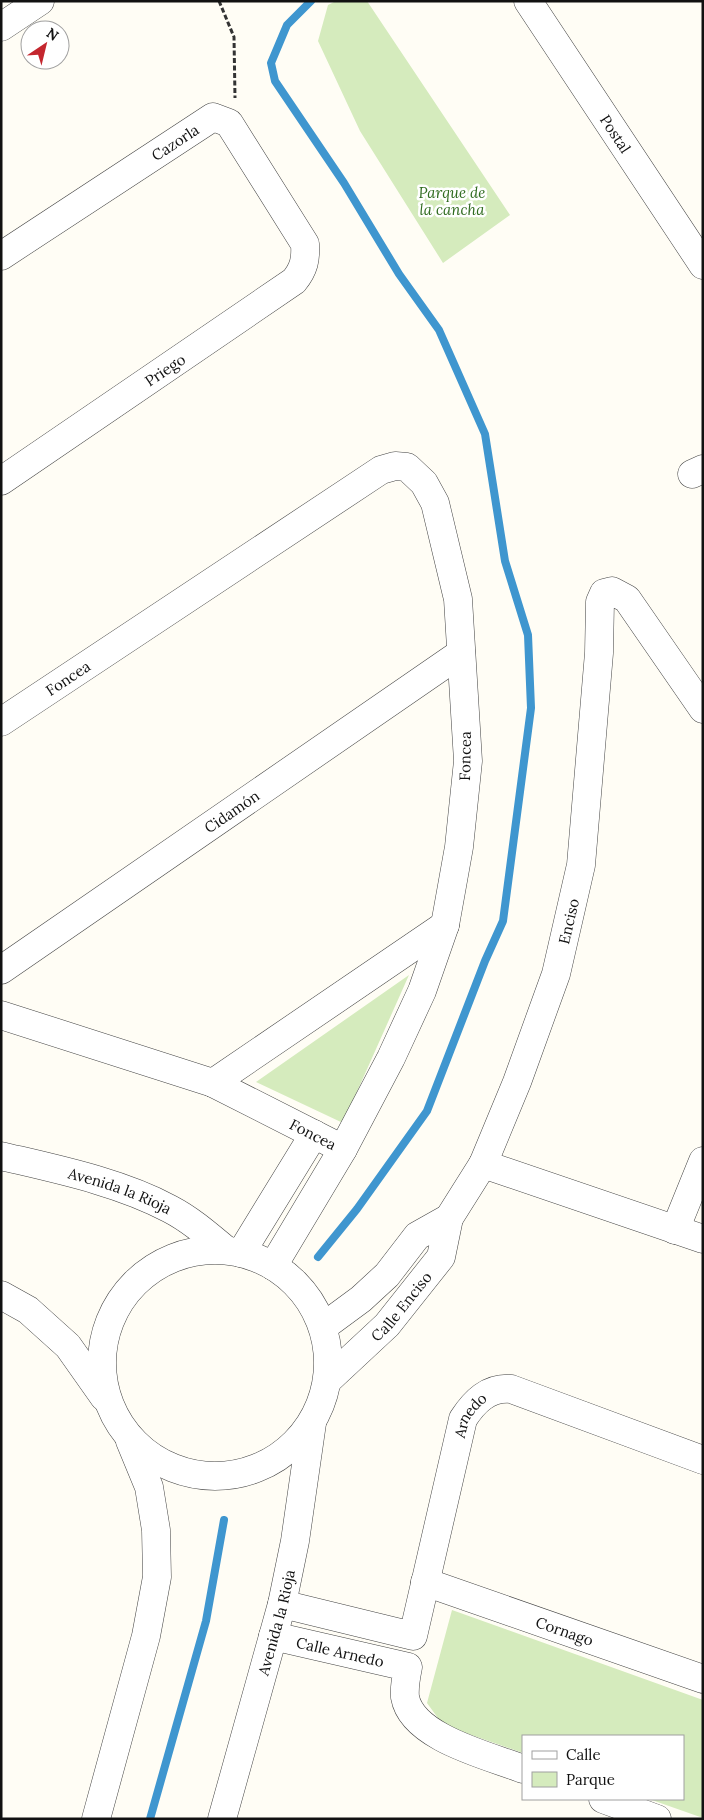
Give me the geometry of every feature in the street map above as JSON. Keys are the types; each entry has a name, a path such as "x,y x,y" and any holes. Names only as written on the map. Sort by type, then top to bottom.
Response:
{"street":[{"name":"Postal","path":"528,1 703,265"},
{"name":"Cazorla","path":"1,256 204,120 213,117 228,123"},
{"name":"Priego","path":"1,481 294,281 302,271 306,257 305,244 228,123"},
{"name":"Foncea","path":"1,722 381,470 395,466 407,467 416,474 435,503 458,599 468,761 459,847 445,924 422,991 391,1058 342,1149 213,1083 1,1015"},
{"name":"Enciso","path":"483,1164 517,1082 556,974 581,865 599,653 600,602 604,593 612,591 628,598 703,709"},
{"name":"Cidamón","path":"1,970 461,653"},
{"path":"213,1083 445,924"},
{"path":"234,1251 314,1134"},
{"path":"273,1266 342,1149"},
{"name":"Avenida la Rioja","path":"1,1156 59,1170 139,1195 195,1224 234,1251"},
{"path":"675,1230 703,1161"},
{"path":"483,1164 703,1240"},
{"name":"Calle Enciso","path":"328,1380 387,1324 441,1257 449,1218 483,1164"},
{"name":"Calle Enciso","path":"323,1327 361,1299 386,1275 417,1236 449,1218"},
{"path":"110,1405 102,1373 104,1340 115,1308 135,1282 162,1263 193,1251 234,1251 273,1266 295,1282 312,1303 323,1327 329,1353 328,1380 322,1402 312,1423 289,1450 259,1468 225,1476 189,1474 156,1460 129,1437"},
{"path":"1,1296 28,1310 68,1346 110,1405 129,1437 150,1487 156,1530 157,1577 146,1636 96,1819"},
{"name":"Arnedo","path":"282,1604 413,1636 463,1419 472,1405 487,1394 500,1388 511,1389 703,1460"},
{"name":"Avenida la Rioja","path":"222,1819 282,1604 295,1541 312,1423"},
{"name":"Cornago","path":"425,1582 703,1679"},
{"name":"Calle Arnedo","path":"273,1636 408,1667 404,1685 406,1700 418,1721 437,1737 522,1769"},
{"path":"606,1800 657,1819"}],"path":[{"path":"218,1 234,38 235,97 228,123"}],"green space":[{"name":"Parque de la cancha","path":"336,1 367,1 510,215 443,263 360,131 318,41 328,5"},
{"path":"409,975 343,1123 256,1082"},
{"path":"452,1610 703,1700 703,1818 652,1800 684,1800 684,1735 522,1735 522,1753 443,1725 427,1703"}],"waterway":[{"path":"311,1 287,25 271,63 275,81 344,183 399,274 439,330 485,434 505,561 528,635 531,708 503,921 485,961 427,1111 357,1209 318,1257"},
{"path":"150,1819 206,1621 224,1520"}]}
